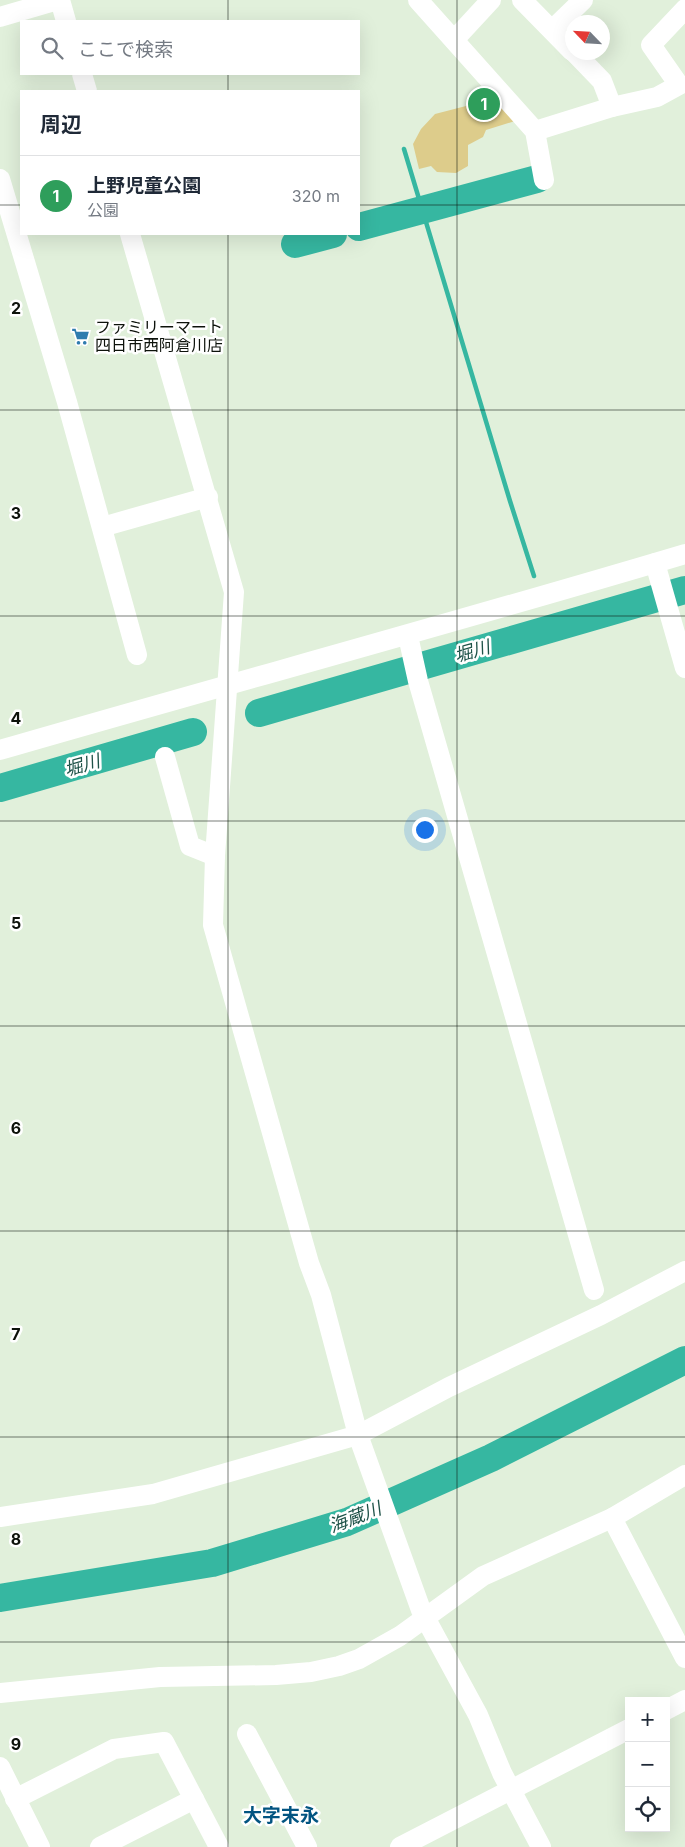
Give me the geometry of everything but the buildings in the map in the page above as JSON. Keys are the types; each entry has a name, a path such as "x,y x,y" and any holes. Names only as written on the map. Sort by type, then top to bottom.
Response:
{"street":[{"path":"0,17 59,0 66,20"},
{"path":"418,0 535,131 544,180"},
{"path":"454,40 490,0"},
{"path":"522,0 565,44"},
{"path":"552,30 583,0"},
{"path":"535,131 612,107 657,96 679,85 651,45 685,10"},
{"path":"581,60 602,81 612,107"},
{"path":"82,75 87,90"},
{"path":"0,179 102,527 137,655"},
{"path":"130,235 208,497 234,592 215,856 213,925 306,1254 321,1295 358,1435 423,1615 478,1715 502,1773 541,1847"},
{"path":"102,527 208,497"},
{"path":"0,750 228,684 408,641 657,570 685,554"},
{"path":"657,570 685,668"},
{"path":"408,641 594,1290"},
{"path":"165,758 190,846 215,856"},
{"path":"0,1517 153,1494 358,1435 449,1387 601,1315 685,1271"},
{"path":"0,1693 160,1677 248,1676 311,1672 359,1659 380,1649 423,1615 483,1576 612,1518 685,1475"},
{"path":"612,1518 685,1658"},
{"path":"0,1708 37,1688"},
{"path":"670,1708 685,1700"},
{"path":"400,1847 625,1731"},
{"path":"247,1734 307,1847"},
{"path":"15,1799 114,1749 164,1742 219,1847"},
{"path":"0,1767 40,1847"},
{"path":"100,1847 194,1799"}],"shaded area":[{"path":"490,89 515,121 486,130 483,137 468,145 468,166 456,173 437,172 431,166 419,169 413,144 421,129 435,114 466,106"}],"waterway":[{"path":"404,149 534,576"},
{"path":"360,227 537,179"},
{"path":"295,244 329,235"},
{"name":"堀川","path":"259,713 685,590"},
{"name":"堀川","path":"0,788 193,732"},
{"name":"海蔵川","path":"0,1598 212,1563 347,1522 491,1458 685,1360"}],"place":[{"name":"上野児童公園","path":"484,104"},
{"name":"ファミリーマート 四日市西阿倉川店","path":"81,336"}],"district":[{"name":"大字末永","path":"281,1815"}]}
